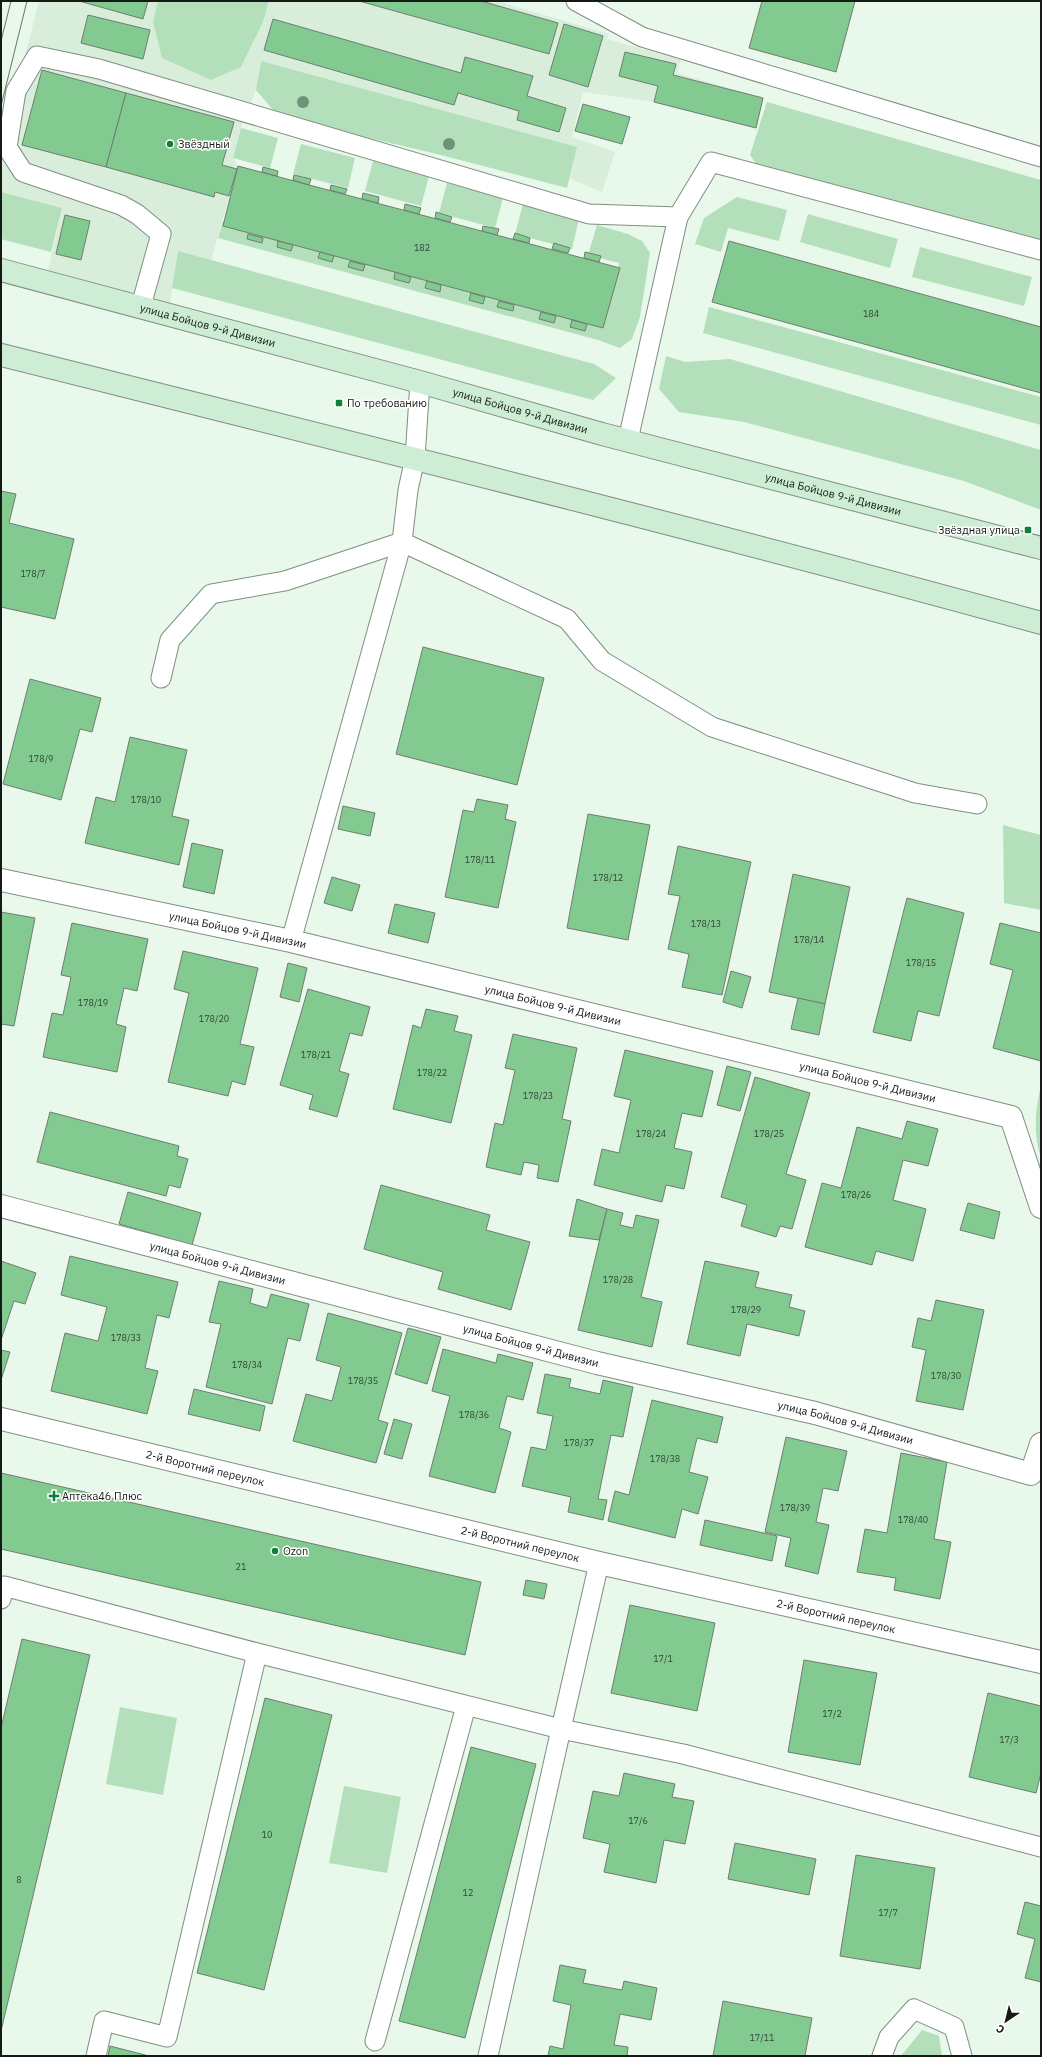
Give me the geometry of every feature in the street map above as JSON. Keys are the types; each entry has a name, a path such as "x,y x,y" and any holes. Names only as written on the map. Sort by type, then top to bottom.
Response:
{"main road":[{"name":"улица Бойцов 9-й Дивизии","path":"1,270 141,306 628,440 1041,548"},
{"path":"1,355 415,458 1041,623"}],"street":[{"name":"улица Бойцов 9-й Дивизии","path":"1,880 291,941 1011,1117 1041,1207"},
{"name":"улица Бойцов 9-й Дивизии","path":"1,1206 597,1364 815,1413 1031,1474 1041,1444"},
{"name":"2-й Воротний переулок","path":"1,1419 599,1563 1041,1662"}],"lane":[{"path":"576,1 642,37 1041,157"},
{"path":"141,306 161,234 137,214 122,206 23,172 7,147 16,91 37,56 99,69 589,214 678,217"},
{"path":"628,440 678,217 711,162 1041,250"},
{"path":"291,941 402,542 408,490 415,458 420,382"},
{"path":"162,678 170,640 211,594 285,581 402,542 567,618 602,660 712,727 915,793 977,804"},
{"path":"488,2056 599,1563"},
{"path":"1,1598 4,1586 257,1653 466,1706 561,1729 683,1754 1041,1847"},
{"path":"96,2056 104,2021 168,2036 257,1653"},
{"path":"375,2041 466,1706"},
{"path":"882,2056 889,2037 914,2009 954,2027 962,2056"}],"shaded area":[{"path":"39,1 158,1 153,22 241,67 263,22 269,1 497,1 609,34 607,39 681,60 677,73 763,98 756,128 654,102 583,92 572,137 615,152 602,192 570,179 576,147 261,61 256,90 241,128 233,158 238,166 211,260 178,251 170,305 48,271 62,208 1,192 1,150"}],"green space":[{"path":"158,1 269,1 263,22 241,67 211,80 162,58 153,22"},
{"path":"261,61 577,147 567,188 433,153 304,123 274,111 256,90"},
{"path":"767,102 1041,180 1041,244 759,168 750,155"},
{"path":"241,128 278,138 270,168 233,158"},
{"path":"301,144 355,158 348,188 293,174"},
{"path":"373,161 429,176 421,206 365,191"},
{"path":"447,183 503,198 495,228 439,213"},
{"path":"1,192 62,208 51,252 1,239"},
{"path":"737,197 787,210 779,241 728,228 721,252 695,244 704,218"},
{"path":"523,204 579,219 572,249 515,234"},
{"path":"808,214 898,239 890,268 800,242"},
{"path":"223,221 602,326 619,263 588,255 597,225 628,234 642,241 650,253 640,317 632,339 620,348 598,340 218,238"},
{"path":"920,247 1032,277 1024,306 912,277"},
{"path":"178,251 594,364 616,378 593,400 172,288"},
{"path":"709,307 1041,397 1041,425 703,333"},
{"path":"666,356 685,362 730,359 1041,450 1041,510 964,481 744,422 679,412 659,389"},
{"path":"1003,825 1041,835 1041,910 1004,903"},
{"path":"1041,1086 1041,1158 1038,1149 1036,1122 1037,1103"},
{"path":"120,1707 177,1718 163,1795 106,1784"},
{"path":"344,1786 401,1797 387,1873 329,1863"},
{"path":"922,2030 939,2036 942,2056 901,2056"}],"building":[{"path":"79,1 148,1 143,19"},
{"path":"359,1 481,1 558,23 549,54"},
{"path":"762,1 855,1 836,72 749,48"},
{"path":"88,15 150,30 143,59 81,43"},
{"path":"273,19 461,73 465,57 533,76 527,96 566,108 559,132 517,120 519,111 458,93 454,105 264,50"},
{"path":"564,24 603,36 588,87 549,75"},
{"path":"625,52 676,64 673,75 763,98 756,128 654,102 658,86 619,76"},
{"path":"42,70 126,93 106,167 22,145"},
{"name":"Звёздный","path":"126,93 234,122 222,165 237,169 229,196 215,192 214,197 106,167"},
{"path":"583,104 630,117 622,144 575,131"},
{"path":"238,166 620,268 603,328 223,226"},
{"path":"263,167 278,171 277,176 262,172"},
{"path":"294,175 311,179 309,185 293,180"},
{"path":"331,185 347,189 345,194 330,190"},
{"path":"363,193 379,197 378,203 362,199"},
{"path":"405,204 421,208 419,214 404,210"},
{"path":"436,212 452,217 450,222 435,218"},
{"path":"65,215 90,221 81,260 56,254"},
{"path":"483,226 499,229 497,235 482,231"},
{"path":"515,233 530,238 529,243 513,239"},
{"path":"248,234 263,238 262,243 247,239"},
{"path":"278,241 293,245 291,251 277,247"},
{"path":"729,241 1041,327 1041,393 712,302"},
{"path":"554,243 570,248 568,253 552,249"},
{"path":"320,252 334,256 332,262 318,258"},
{"path":"585,252 601,256 599,262 584,258"},
{"path":"350,261 365,265 363,271 348,267"},
{"path":"395,272 411,277 409,283 394,279"},
{"path":"427,281 441,285 440,292 425,288"},
{"path":"471,293 485,297 483,304 469,300"},
{"path":"499,301 514,305 513,311 497,307"},
{"path":"541,312 556,316 554,323 539,319"},
{"path":"572,320 587,324 585,331 570,327"},
{"path":"1,491 16,494 9,523 74,539 55,619 1,607"},
{"path":"423,647 544,678 517,785 396,754"},
{"path":"30,679 101,698 92,732 80,729 61,800 3,784"},
{"path":"130,737 187,750 172,816 189,820 179,865 85,843 96,797 115,802"},
{"path":"477,799 508,805 505,819 516,822 498,908 445,897 463,810 474,812"},
{"path":"343,806 375,813 370,836 338,829"},
{"path":"588,814 650,825 628,940 567,928"},
{"path":"192,843 223,850 214,894 183,887"},
{"path":"678,846 751,862 722,995 682,987 689,954 668,949 680,896 668,894"},
{"path":"793,874 850,887 825,1004 769,992"},
{"path":"332,877 360,885 352,911 324,903"},
{"path":"907,898 964,913 939,1016 918,1011 911,1041 873,1032"},
{"path":"395,904 435,913 428,943 388,933"},
{"path":"1,912 35,918 14,1026 1,1024"},
{"path":"72,923 148,939 137,991 124,988 116,1024 126,1027 117,1072 43,1057 52,1013 63,1015 71,977 61,975"},
{"path":"1000,923 1041,933 1041,1061 993,1048 1013,970 990,964"},
{"path":"183,951 258,968 240,1044 254,1047 245,1085 232,1081 228,1096 168,1082 189,993 174,989"},
{"path":"288,963 307,968 299,1002 280,997"},
{"path":"731,971 751,977 742,1008 723,1002"},
{"path":"308,989 370,1007 362,1036 350,1033 339,1071 349,1074 337,1117 309,1109 313,1095 280,1085"},
{"path":"798,998 825,1004 819,1035 791,1029"},
{"path":"426,1009 458,1016 454,1031 472,1035 451,1123 393,1109 413,1025 421,1028"},
{"path":"513,1034 577,1048 562,1119 571,1121 558,1182 537,1178 539,1165 524,1162 521,1175 486,1167 495,1123 503,1125 515,1070 505,1068"},
{"path":"625,1050 713,1071 702,1117 682,1113 674,1148 692,1152 684,1189 666,1185 662,1202 594,1185 602,1149 619,1153 631,1100 614,1096"},
{"path":"727,1066 751,1072 740,1111 717,1105"},
{"path":"755,1077 810,1093 786,1174 806,1180 792,1229 780,1226 776,1237 741,1226 747,1205 721,1197"},
{"path":"50,1112 179,1146 177,1156 188,1159 180,1188 169,1185 166,1196 37,1162"},
{"path":"907,1121 938,1129 928,1166 903,1160 893,1200 926,1209 913,1261 876,1251 872,1265 805,1247 822,1183 841,1188 857,1127 902,1139"},
{"path":"381,1185 490,1215 486,1230 530,1242 511,1310 438,1289 443,1272 364,1249"},
{"path":"128,1192 201,1213 192,1245 119,1224"},
{"path":"577,1199 607,1209 599,1240 569,1236"},
{"path":"968,1203 1000,1212 994,1239 960,1230"},
{"path":"607,1209 623,1213 620,1225 633,1228 636,1215 659,1220 641,1297 662,1302 652,1347 578,1330"},
{"path":"70,1256 178,1282 169,1318 157,1315 145,1368 158,1371 147,1414 51,1391 65,1333 98,1341 107,1307 61,1295"},
{"path":"1,1261 36,1273 25,1304 14,1301 1,1340"},
{"path":"705,1261 759,1272 755,1287 792,1295 789,1307 805,1311 799,1336 747,1324 740,1356 687,1344"},
{"path":"219,1281 253,1289 250,1303 267,1308 271,1294 309,1304 300,1341 288,1338 272,1404 206,1387 221,1324 209,1322"},
{"path":"936,1300 984,1310 963,1410 916,1401 926,1350 912,1347 918,1318 931,1321"},
{"path":"328,1313 402,1333 378,1420 388,1423 376,1463 293,1441 306,1394 332,1401 341,1367 316,1360"},
{"path":"408,1328 441,1337 427,1384 395,1374"},
{"path":"443,1349 496,1363 498,1354 533,1363 523,1400 507,1396 499,1428 511,1432 495,1493 429,1476 450,1396 432,1391"},
{"path":"1,1350 10,1352 1,1380"},
{"path":"545,1374 571,1379 569,1387 600,1394 603,1380 633,1387 623,1437 611,1435 598,1499 607,1500 603,1520 568,1512 571,1497 522,1486 531,1447 546,1450 553,1416 537,1413"},
{"path":"194,1389 265,1406 260,1431 188,1414"},
{"path":"652,1400 723,1417 717,1443 697,1438 689,1472 708,1477 698,1514 682,1509 675,1538 608,1521 615,1491 629,1495"},
{"path":"394,1419 412,1424 402,1459 384,1454"},
{"path":"786,1437 847,1451 838,1491 823,1488 816,1522 829,1525 818,1574 785,1566 791,1538 765,1532"},
{"path":"901,1453 947,1462 934,1539 951,1542 940,1599 894,1590 896,1578 857,1572 865,1529 887,1533"},
{"path":"1,1473 481,1582 465,1655 1,1549"},
{"path":"705,1520 777,1536 772,1561 700,1545"},
{"path":"526,1580 547,1584 544,1599 523,1595"},
{"path":"630,1605 715,1623 697,1711 611,1693"},
{"path":"22,1639 90,1655 1,2031 1,1728"},
{"path":"804,1660 877,1673 860,1765 788,1752"},
{"path":"988,1693 1041,1706 1041,1773 1036,1793 969,1777"},
{"path":"265,1698 332,1715 264,1990 197,1973"},
{"path":"471,1747 536,1764 465,2038 399,2021"},
{"path":"624,1773 675,1784 672,1797 694,1801 685,1844 664,1840 656,1883 604,1872 610,1844 583,1838 593,1791 619,1796"},
{"path":"735,1843 816,1859 809,1895 728,1879"},
{"path":"856,1855 935,1868 920,1969 840,1956"},
{"path":"1025,1902 1041,1906 1041,1982 1025,1978 1035,1939 1017,1934"},
{"path":"560,1965 586,1970 583,1983 622,1990 624,1981 657,1988 651,2020 620,2014 614,2045 628,2047 627,2056 548,2056 550,2046 563,2049 571,2005 553,2001"},
{"path":"723,2001 812,2018 805,2056 713,2056"},
{"path":"110,2046 149,2056 108,2056"}],"tram line":[{"path":"1,41 11,1"},
{"path":"1,106 27,1"}],"place":[{"name":"Звёздный","path":"170,144"},
{"name":"По требованию","path":"339,403"},
{"name":"Звёздная улица","path":"1028,530"},
{"name":"Аптека46 Плюс","path":"54,1496"},
{"name":"Ozon","path":"275,1551"}]}
